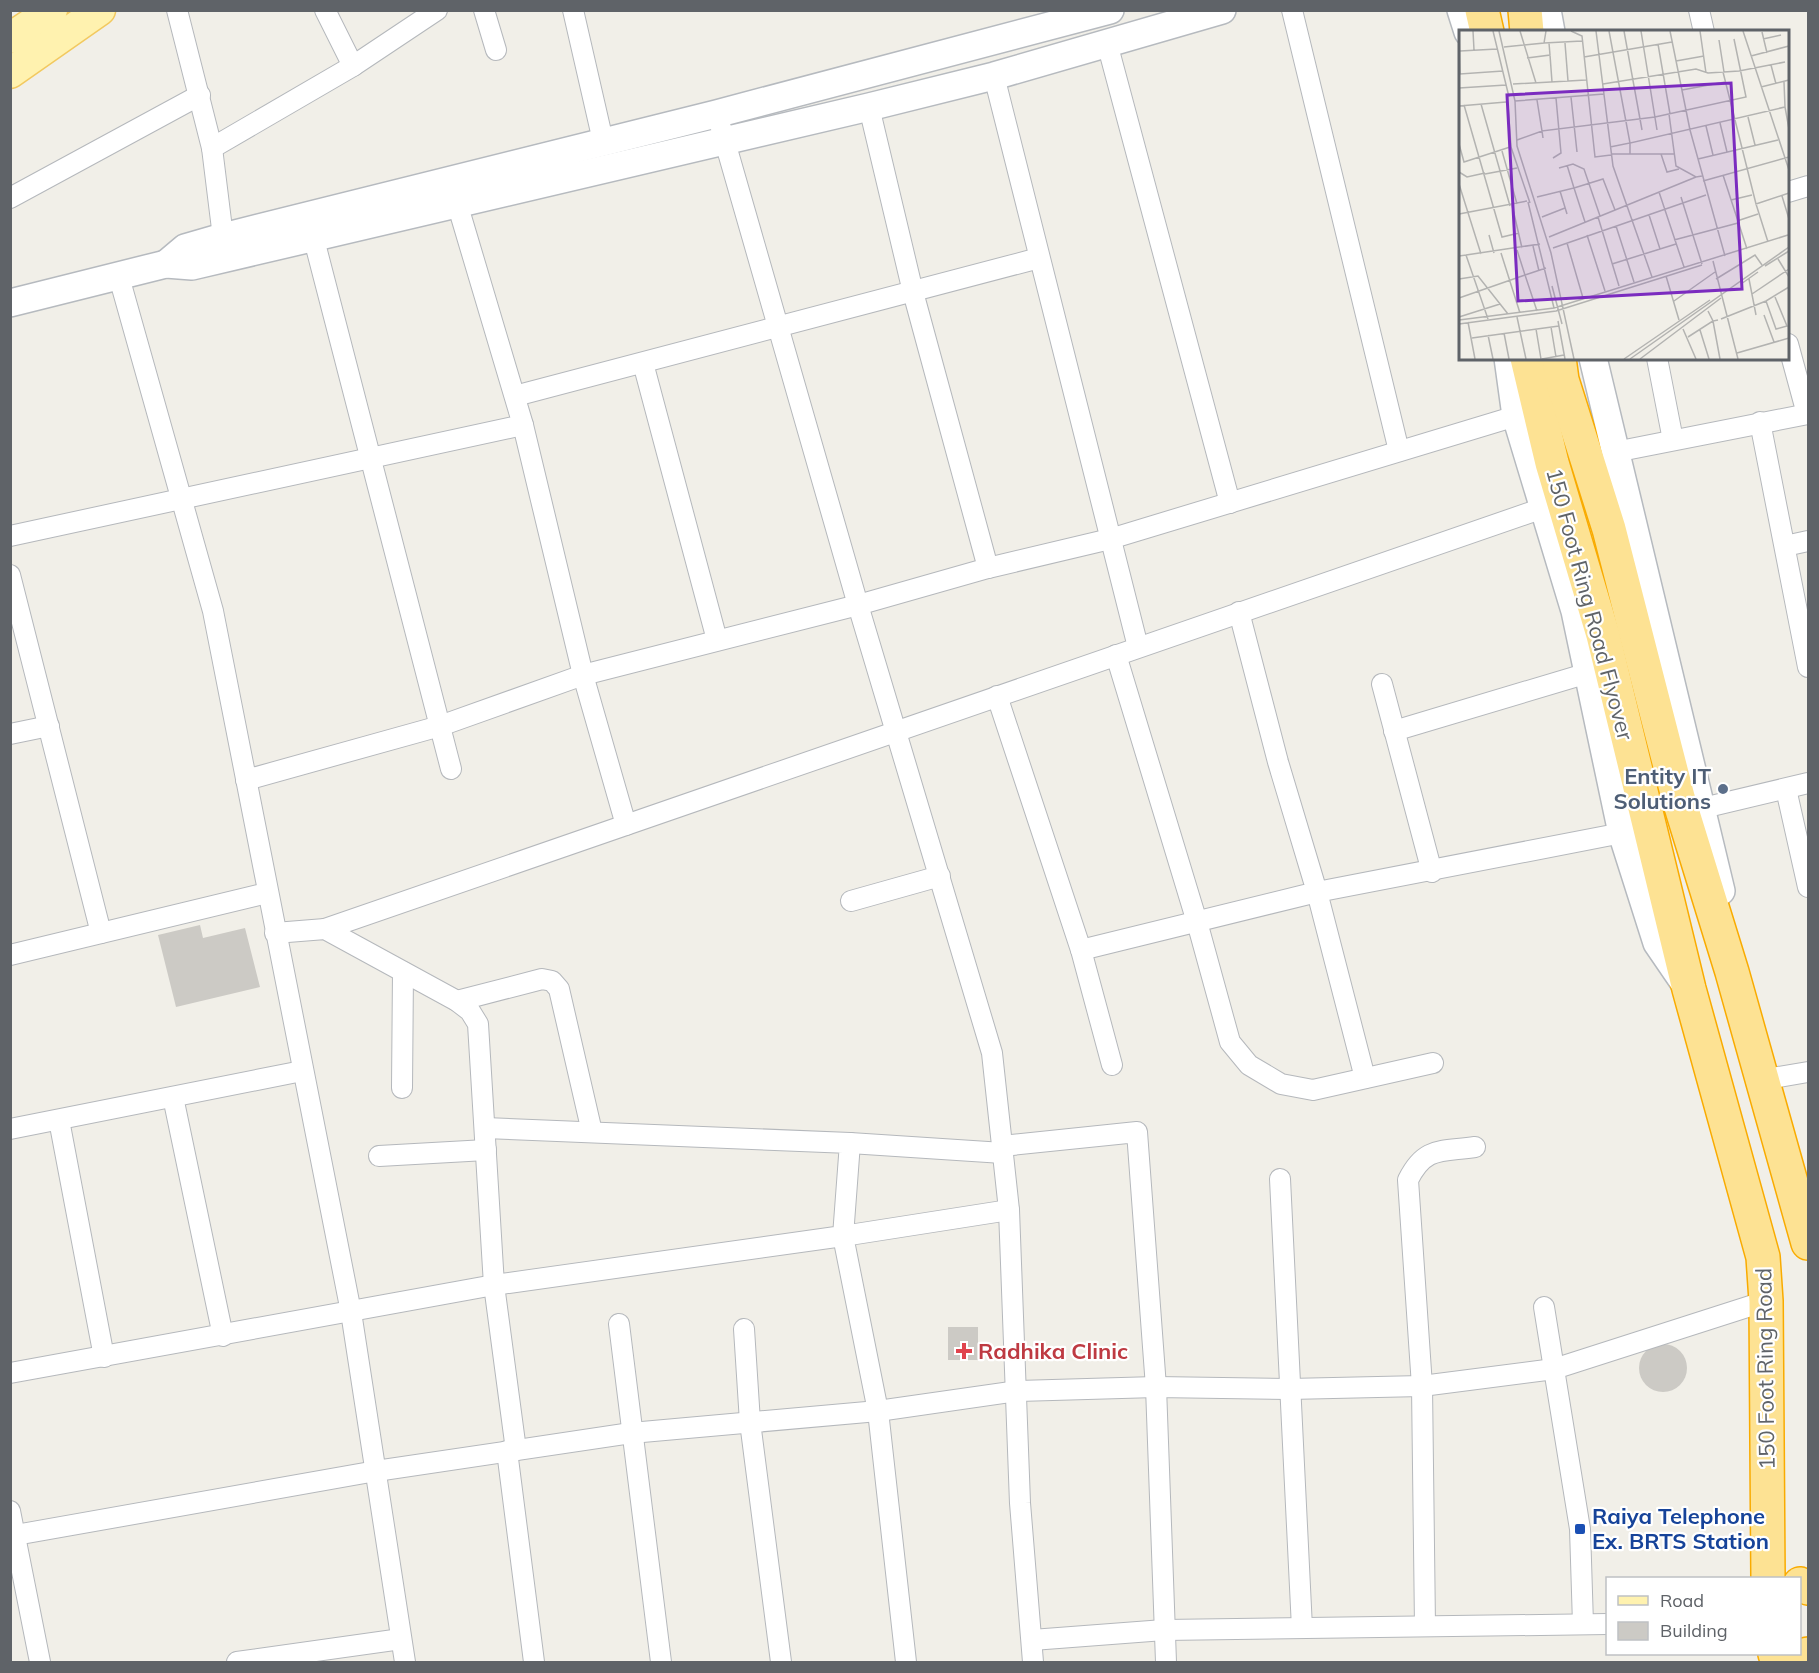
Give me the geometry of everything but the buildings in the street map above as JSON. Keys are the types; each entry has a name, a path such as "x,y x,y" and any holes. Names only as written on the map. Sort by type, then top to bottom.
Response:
{"highway":[{"path":"1482,10 1487,30"},
{"path":"1525,10 1527,30"},
{"name":"150 Foot Ring Road Flyover","path":"1527,360 1552,463 1603,635 1689,989"},
{"name":"150 Foot Ring Road Flyover","path":"1559,360 1562,380 1609,529 1678,797 1732,972"},
{"path":"1732,972 1809,1243"},
{"name":"150 Foot Ring Road","path":"1689,989 1762,1257 1766,1301 1768,1577"}],"main road":[{"path":"10,38 52,10"},
{"path":"10,73 100,10"}],"street":[{"path":"177,10 212,148 223,237"},
{"path":"325,10 353,66"},
{"path":"212,148 353,66 437,10"},
{"path":"484,10 496,50"},
{"path":"573,10 603,141"},
{"path":"10,303 119,278 166,264 192,266 310,226 603,141 716,114 1110,10"},
{"path":"166,264 185,248 223,237 458,203 994,76 1222,10"},
{"path":"1292,10 1400,451"},
{"path":"1461,10 1467,30"},
{"path":"1547,10 1551,30"},
{"path":"1699,10 1704,30"},
{"path":"1107,44 1230,503"},
{"path":"994,76 1138,647"},
{"path":"10,198 200,95"},
{"path":"869,107 913,292 988,568"},
{"path":"716,114 780,328 858,605 992,1053 1009,1210 1018,1391 1020,1503 1033,1662"},
{"path":"1789,192 1809,186"},
{"path":"458,203 523,425 583,675 626,825"},
{"path":"310,226 451,769"},
{"path":"515,396 1039,258"},
{"path":"119,278 213,611 351,1312 405,1662"},
{"path":"1615,452 1808,414 1789,348"},
{"path":"1508,360 1516,416 1575,611 1622,833 1657,943 1689,989"},
{"path":"1593,360 1703,808 1725,906 1732,972"},
{"path":"1657,360 1673,440"},
{"path":"643,363 717,640"},
{"path":"246,780 440,726 583,675 858,605 988,568 1110,539 1516,416"},
{"path":"1760,422 1809,668"},
{"path":"10,536 523,425"},
{"path":"275,933 325,929 1543,508"},
{"path":"1785,546 1809,541"},
{"path":"10,575 101,933"},
{"path":"1239,612 1278,762 1317,892 1365,1078"},
{"path":"1116,655 1197,922 1230,1042 1249,1065 1281,1084 1313,1090 1433,1064"},
{"path":"1394,730 1588,673"},
{"path":"1382,684 1432,872"},
{"path":"997,696 1081,950 1112,1065"},
{"path":"10,734 48,726"},
{"path":"1703,808 1809,783"},
{"path":"1786,789 1809,887"},
{"path":"1081,950 1317,892 1432,872 1622,833"},
{"path":"851,901 940,876"},
{"path":"10,955 267,893"},
{"path":"325,929 457,1001 471,1011 478,1024 494,1285 534,1662"},
{"path":"402,1088 403,972"},
{"path":"457,1001 542,979 552,981 559,989 592,1132"},
{"path":"10,1129 302,1071"},
{"path":"1761,1080 1809,1072"},
{"path":"173,1097 223,1336"},
{"path":"59,1120 104,1358"},
{"path":"484,1128 1003,1149 1137,1132 1156,1387 1166,1662"},
{"path":"850,1143 843,1236 878,1411 906,1662"},
{"path":"1425,1626 1422,1386 1408,1180 1415,1166 1427,1154 1475,1148"},
{"path":"379,1156 486,1150"},
{"path":"1280,1179 1302,1628"},
{"path":"10,1373 104,1358 494,1285 843,1236 1009,1210"},
{"path":"13,1536 376,1471 631,1433 878,1411 1018,1391 1156,1387 1289,1389 1422,1386 1554,1369 1766,1301"},
{"path":"1544,1307 1580,1529 1583,1624"},
{"path":"619,1324 631,1433 662,1662"},
{"path":"744,1329 750,1422 781,1662"},
{"path":"10,1511 13,1536 40,1662"},
{"path":"1032,1640 1164,1630 1606,1624"},
{"path":"237,1662 401,1639"}],"place":[{"name":"Entity IT Solutions","path":"1723,789"},
{"name":"Radhika Clinic","path":"964,1351"},
{"name":"Raiya Telephone Ex. BRTS Station","path":"1580,1529"}]}
